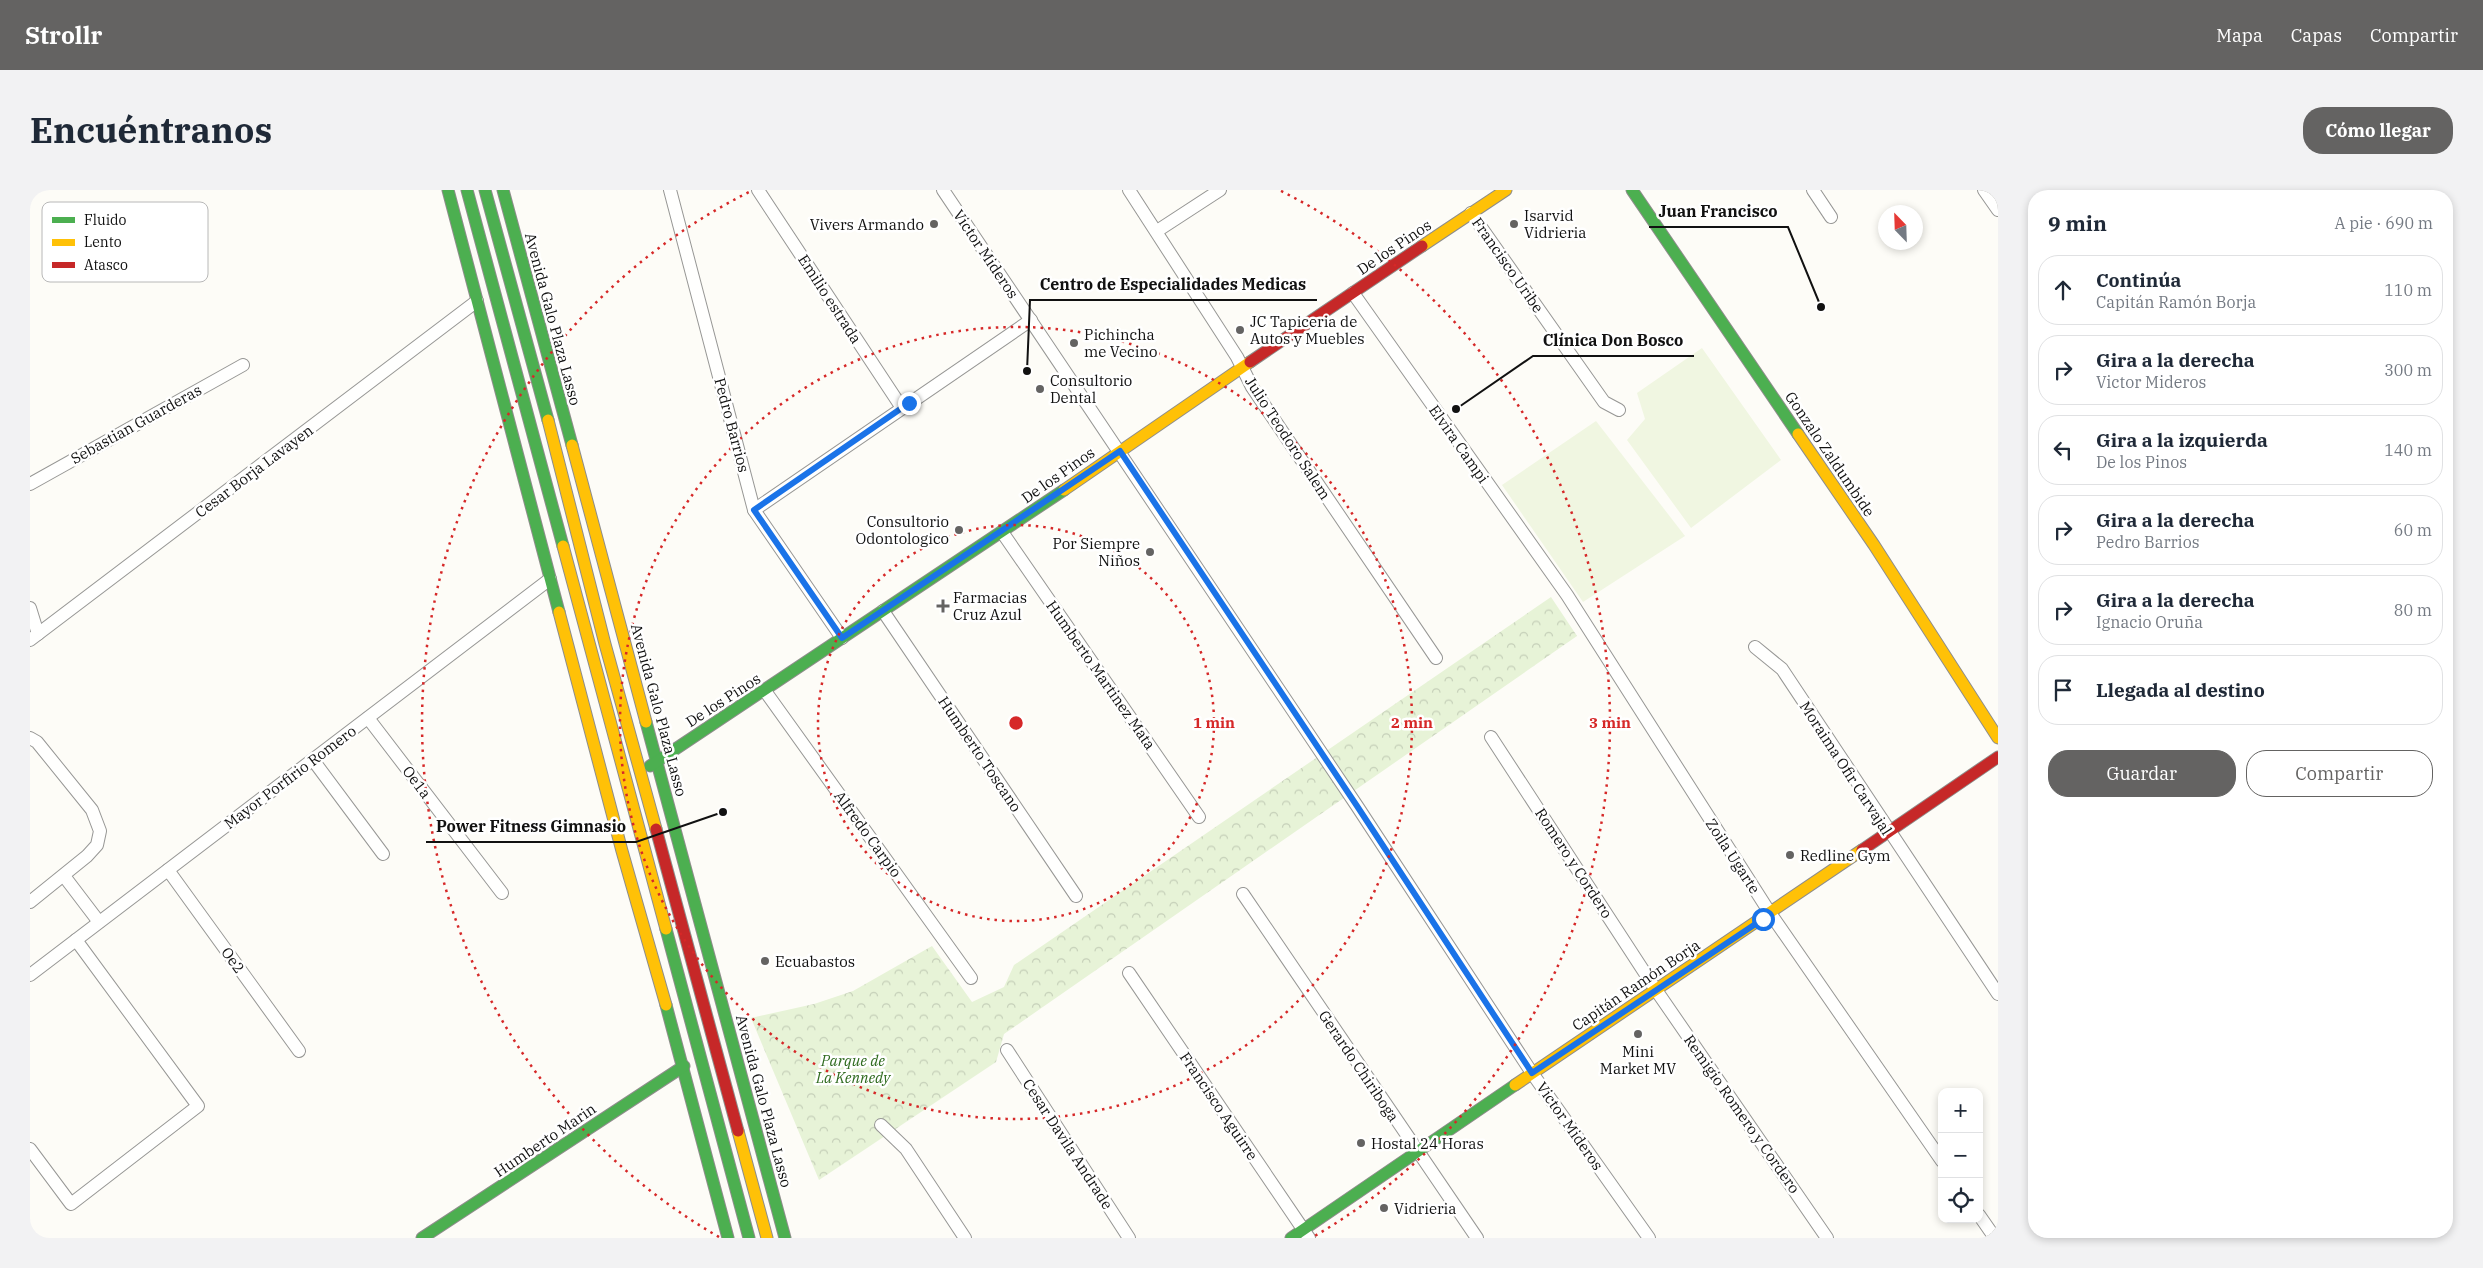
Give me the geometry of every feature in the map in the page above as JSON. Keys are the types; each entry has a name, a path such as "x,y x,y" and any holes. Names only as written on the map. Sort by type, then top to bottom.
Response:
{"main road":[{"path":"448,190 622,851 684,1066 728,1238"},
{"path":"467,190 749,1238"},
{"name":"Avenida Galo Plaza Lasso","path":"485,190 767,1238"},
{"name":"Avenida Galo Plaza Lasso","path":"503,190 785,1238"},
{"name":"De los Pinos","path":"627,782 1002,532 1242,367 1506,190"},
{"name":"Gonzalo Zaldumbide","path":"1632,190 1874,545 1998,738"},
{"name":"Capitán Ramón Borja","path":"1291,1238 1306,1234 1417,1152 1998,757"},
{"name":"Humberto Marin","path":"425,1237 684,1066"}],"street":[{"name":"Pedro Barrios","path":"670,190 754,510 842,638"},
{"name":"Emilio estrada","path":"758,190 902,408"},
{"name":"Victor Mideros","path":"944,190 1357,806 1532,1073 1649,1238"},
{"name":"Julio Teodoro Salem","path":"1129,190 1157,231 1242,367 1252,387 1436,658"},
{"path":"1157,231 1220,190"},
{"path":"1813,190 1831,217"},
{"path":"1984,190 1998,210"},
{"name":"Francisco Uribe","path":"1471,213 1604,402 1619,410"},
{"name":"Elvira Campi","path":"1353,293 1566,595"},
{"name":"Cesar Borja Lavayen","path":"34,637 477,301"},
{"path":"754,510 1031,320"},
{"name":"Sebastian Guarderas","path":"30,484 243,365"},
{"name":"Humberto Martinez Mata","path":"1002,532 1199,817"},
{"name":"Mayor Porfirio Romero","path":"30,975 550,579"},
{"name":"Zoila Ugarte","path":"1566,595 1770,913 1938,1155"},
{"path":"30,608 34,637"},
{"name":"Humberto Toscano","path":"883,611 1076,896"},
{"name":"Moraima Ofir Carvajal","path":"1756,647 1782,669 1888,832 1998,994"},
{"name":"Alfredo Carpio","path":"765,691 971,978"},
{"name":"Oe1a","path":"368,718 502,893"},
{"name":"Romero y Cordero","path":"1491,736 1656,990"},
{"path":"30,738 37,742 55,762 92,810 99,824 97,845 64,876 30,902"},
{"path":"313,760 383,854"},
{"name":"Oe2","path":"168,870 298,1051"},
{"path":"64,876 99,922"},
{"name":"Gerardo Chiriboga","path":"1242,894 1477,1238"},
{"path":"30,1149 72,1204 198,1106 76,940"},
{"name":"Francisco Aguirre","path":"1129,973 1306,1234"},
{"name":"Remigio Romero y Cordero","path":"1656,990 1827,1238"},
{"name":"Cesar Davila Andrade","path":"1008,1050 1129,1238"},
{"path":"881,1125 906,1149 965,1238"},
{"path":"1983,1221 1995,1238"}],"green space":[{"path":"1702,348 1781,460 1691,528 1627,440 1645,419 1637,393"},
{"path":"1596,421 1685,536 1583,602 1502,485"},
{"name":"Parque de La Kennedy","path":"1551,597 1577,636 1004,1034 996,1062 819,1180 751,1018 814,1004 853,991 932,946 972,1002 1004,987 1014,965"}],"traffic: fast":[{"path":"448,190 559,612"},
{"path":"467,190 563,546"},
{"path":"485,190 548,420"},
{"path":"503,190 572,445"},
{"path":"1632,190 1798,434"},
{"path":"650,766 1064,490"},
{"path":"646,722 785,1238"},
{"path":"666,929 749,1238"},
{"path":"666,1005 728,1238"},
{"path":"422,1238 684,1066"},
{"path":"1291,1238 1515,1085"}],"traffic: slow":[{"path":"1422,246 1506,190"},
{"path":"1064,490 1250,362"},
{"path":"548,420 605,644 656,829"},
{"path":"1798,434 1874,545 1998,738"},
{"path":"572,445 646,722"},
{"path":"563,546 666,929"},
{"path":"559,612 622,851 666,1005"},
{"path":"1515,1085 1862,850"},
{"path":"738,1131 767,1238"}],"traffic: jam":[{"path":"1250,362 1422,246"},
{"path":"1862,850 1998,757"},
{"path":"656,829 738,1131"}],"place":[{"name":"Vivers Armando","path":"934,224"},
{"name":"Isarvid Vidrieria","path":"1514,224"},
{"name":"Juan Francisco","path":"1821,307"},
{"name":"JC Tapiceria de Autos y Muebles","path":"1240,330"},
{"name":"Pichincha me Vecino","path":"1074,343"},
{"name":"Centro de Especialidades Medicas","path":"1027,371"},
{"name":"Consultorio Dental","path":"1040,389"},
{"name":"Clínica Don Bosco","path":"1456,409"},
{"name":"Consultorio Odontologico","path":"959,530"},
{"name":"Por Siempre Niños","path":"1150,552"},
{"name":"Farmacias Cruz Azul","path":"943,606"},
{"name":"Power Fitness Gimnasio","path":"723,812"},
{"name":"Redline Gym","path":"1790,855"},
{"name":"Ecuabastos","path":"765,961"},
{"name":"Mini Market MV","path":"1638,1034"},
{"name":"Hostal 24 Horas","path":"1361,1143"},
{"name":"Vidrieria","path":"1384,1208"}],"route":[{"path":"909,403 754,510 842,638 1120,451 1357,806 1532,1073 1763,919"}]}
